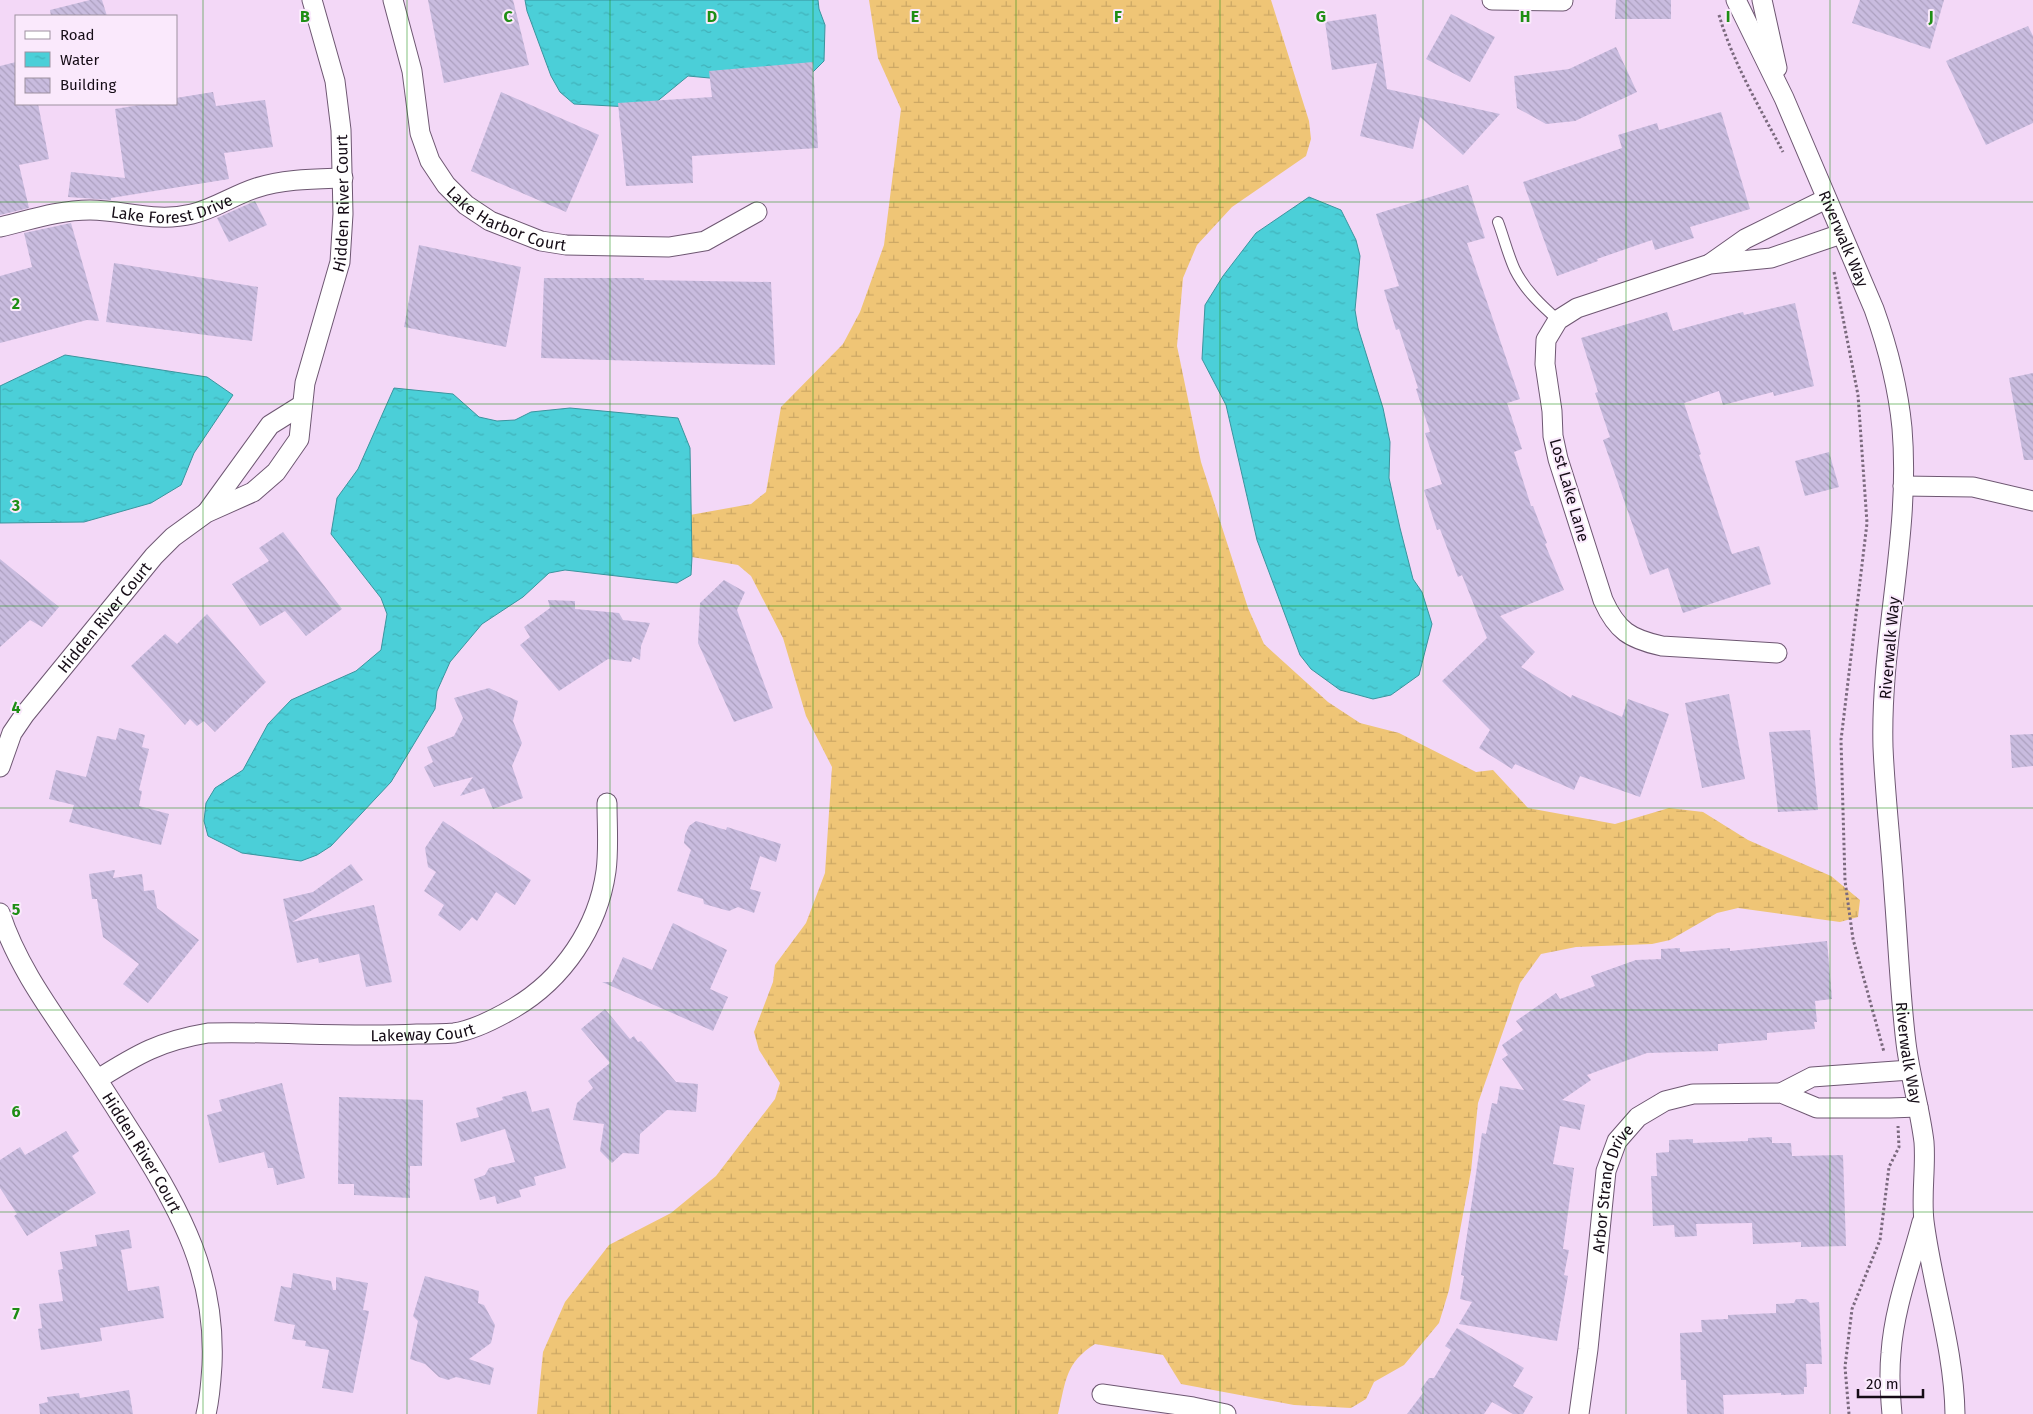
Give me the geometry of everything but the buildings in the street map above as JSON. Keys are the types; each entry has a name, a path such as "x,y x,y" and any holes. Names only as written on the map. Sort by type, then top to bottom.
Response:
{"street":[{"name":"Hidden River Court","path":"0,767 6,731 25,714 154,556 173,537 206,513 253,492 276,472 299,439 304,383 340,262 343,178 341,130 335,81 312,0"},
{"name":"Lake Harbor Court","path":"393,0 412,71 420,133 430,160 446,184 466,205 490,221 541,241 566,245 669,247 705,241 757,212"},
{"path":"1492,0 1563,1"},
{"name":"Riverwalk Way","path":"1736,0 1784,98 1874,309 1892,368 1902,428 1902,486 1897,564 1886,648 1883,693 1883,739 1906,1041 1918,1107 1925,1169 1923,1218 1896,1319 1890,1367 1892,1414"},
{"name":"Riverwalk Way","path":"1762,0 1784,98"},
{"name":"Lake Forest Drive","path":"0,227 66,210 92,210 144,217 169,217 193,214 256,188 280,182 343,178"},
{"path":"1710,264 1745,239 1826,199"},
{"path":"1558,320 1577,308 1710,264 1771,258 1841,234"},
{"name":"Lost Lake Lane","path":"1558,320 1546,340 1553,436 1558,459 1603,600 1611,617 1618,627 1630,636 1654,644 1777,653"},
{"name":"Hidden River Court","path":"206,513 270,425 302,406"},
{"path":"1902,486 1973,487 2033,501"},
{"name":"Lakeway Court","path":"98,1079 158,1045 182,1038 208,1034 374,1036 456,1032 483,1024 505,1014 527,1001 559,972 580,944 588,928 606,872 607,803"},
{"name":"Hidden River Court","path":"0,913 18,959 54,1016 98,1079 168,1192 190,1236 207,1290 211,1322 211,1413"},
{"name":"Arbor Strand Drive","path":"1781,1093 1812,1077 1910,1070"},
{"name":"Arbor Strand Drive","path":"1579,1414 1588,1349 1606,1171 1617,1141 1638,1117 1665,1100 1693,1094 1781,1093 1818,1108 1918,1107"},
{"name":"Riverwalk Way","path":"1923,1218 1948,1344 1955,1414"},
{"path":"1102,1394 1193,1407 1226,1414"}],"lane":[{"path":"1498,222 1515,270 1521,280 1546,310 1558,320"}],"path":[{"path":"1717,8 1724,30 1749,87 1787,160"},
{"path":"1835,274 1858,395 1867,524 1841,740 1845,881 1853,939 1884,1052"},
{"path":"1849,1414 1845,1367 1852,1309 1880,1240 1889,1167 1899,1147 1898,1124"}],"green space":[{"path":"869,0 1271,0 1309,121 1311,139 1306,156 1232,207 1197,245 1183,278 1177,346 1201,462 1248,608 1264,644 1328,702 1360,723 1399,733 1476,772 1493,770 1528,808 1615,824 1669,808 1703,812 1748,840 1831,876 1860,900 1858,917 1840,922 1738,908 1717,913 1670,940 1652,944 1576,947 1541,954 1520,983 1478,1103 1471,1171 1449,1290 1439,1323 1404,1365 1374,1382 1366,1399 1351,1408 1294,1405 1181,1384 1163,1355 1095,1344 1085,1351 1072,1366 1065,1382 1058,1414 537,1414 543,1352 565,1302 609,1245 671,1213 716,1176 775,1099 780,1083 759,1050 754,1032 773,982 775,965 806,923 825,873 832,767 806,716 783,638 751,576 738,565 692,557 690,515 751,504 766,492 781,407 843,344 860,312 884,245 901,109 878,58"}],"water":[{"path":"525,0 818,0 825,25 824,61 812,73 742,81 688,76 649,108 574,104 560,92 551,76 527,11"},
{"path":"1309,197 1341,210 1356,240 1360,256 1355,310 1358,328 1383,408 1390,442 1389,478 1400,528 1413,579 1422,592 1432,624 1419,675 1391,695 1373,699 1340,690 1311,669 1300,655 1257,540 1226,405 1202,359 1205,305 1223,276 1256,233"},
{"path":"65,355 207,377 233,395 194,453 181,485 151,503 84,522 0,523 0,386"},
{"path":"394,388 453,394 479,417 497,421 515,420 531,412 570,408 678,418 690,448 691,575 677,583 565,570 549,573 523,597 482,624 450,662 437,691 435,709 391,782 331,846 317,855 301,861 242,853 208,836 204,821 206,803 215,788 243,770 268,724 291,700 356,671 381,650 387,614 381,598 331,534 337,498 358,469"}]}
